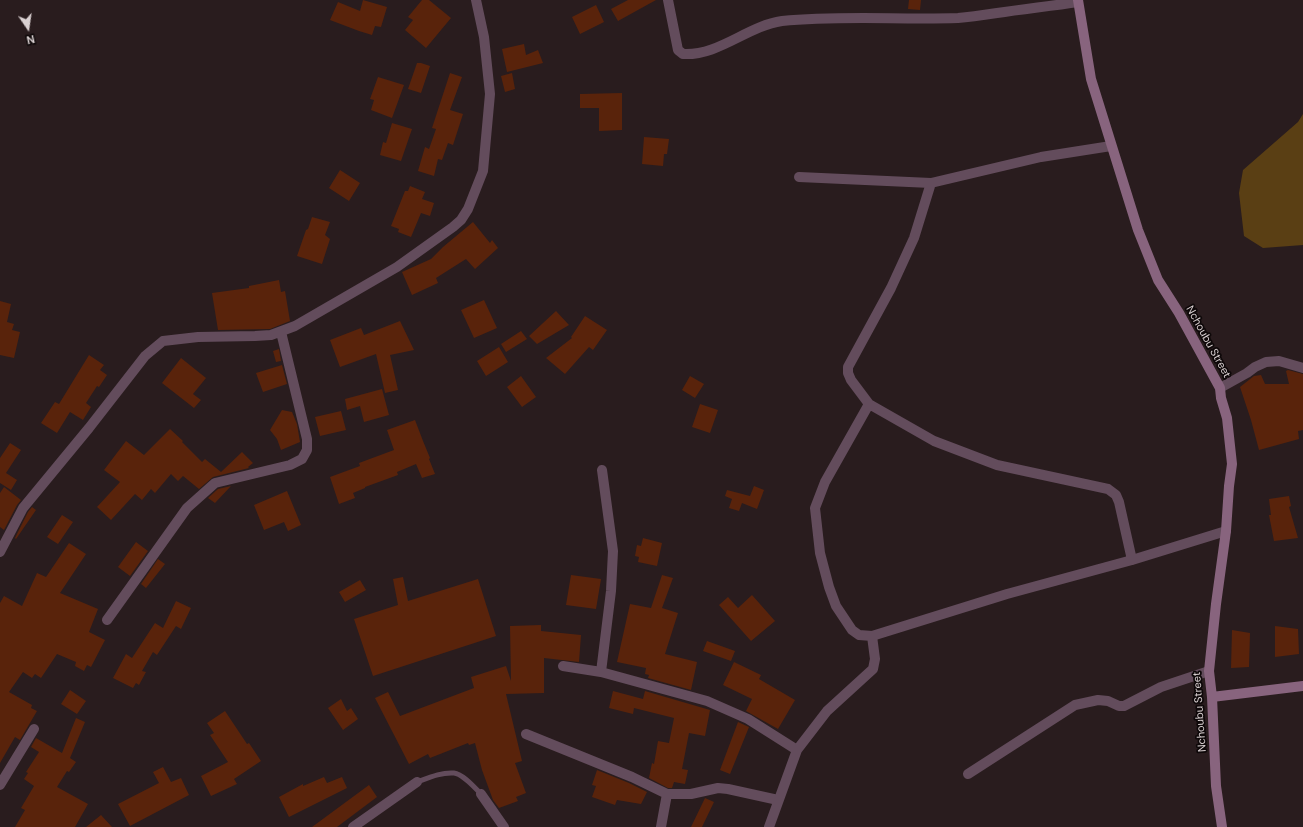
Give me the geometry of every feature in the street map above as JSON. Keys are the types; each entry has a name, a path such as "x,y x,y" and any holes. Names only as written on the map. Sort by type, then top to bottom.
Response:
{"street":[{"path":"0,552 23,508 89,428 144,356 163,342 198,337 263,335 281,332 301,323 397,267 461,220 468,209 483,171 490,94 484,37 476,0"},
{"path":"668,0 678,50 683,54 702,53 740,37 759,27 782,22 826,18 960,18 1078,1"},
{"name":"Nchoubu Street","path":"1078,1 1091,79 1138,230 1158,280 1179,313 1220,388 1221,398 1228,418 1232,464 1226,531 1209,671 1212,697 1216,786 1222,827"},
{"path":"799,177 931,183 1041,157 1111,146"},
{"path":"931,183 914,238 891,288 848,367 848,373 874,409 934,442 997,465 1108,489 1116,495 1120,502 1132,560"},
{"path":"107,620 187,508 215,483 290,465 302,459 307,450 307,439 281,332"},
{"path":"1220,388 1266,362 1280,361 1303,368"},
{"path":"869,404 826,482 815,508 820,552 828,587 836,606 852,630 859,635 872,636 1008,594 1132,560 1226,531"},
{"path":"601,672 612,577 613,551 602,470"},
{"path":"769,827 797,750 827,710 873,669 875,659 872,636"},
{"path":"563,666 601,672 708,701 748,719 797,750"},
{"path":"968,774 1075,705 1098,700 1108,701 1119,706 1124,706 1161,687 1209,671"},
{"path":"1212,697 1303,686"},
{"path":"0,785 34,729"},
{"path":"526,734 632,777 667,794 691,794 718,788 778,800"},
{"path":"352,827 417,782"},
{"path":"481,794 504,827"},
{"path":"661,827 667,794"}],"lane":[{"path":"417,782 439,775 455,773 468,781 481,794"}],"shaded area":[{"path":"1303,114 1303,245 1263,248 1244,236 1239,193 1243,170 1298,122"}],"building":[{"path":"363,0 387,7 381,27 375,26 372,35 330,20 338,2 360,11"},
{"path":"422,0 429,0 451,18 426,48 405,30 413,20 408,17"},
{"path":"628,0 656,0 618,21 611,9"},
{"path":"909,0 921,0 920,10 908,9"},
{"path":"596,5 604,22 580,34 572,17"},
{"path":"524,44 526,55 538,50 543,63 507,72 502,49"},
{"path":"417,63 430,66 421,93 408,89"},
{"path":"450,73 462,77 450,110 463,114 453,145 448,143 442,160 438,159 434,176 418,171 425,147 429,149 436,129 432,128"},
{"path":"512,73 515,89 505,92 501,76"},
{"path":"378,77 404,85 392,118 371,110 374,100 370,99"},
{"path":"622,93 622,130 599,131 599,108 580,108 580,94"},
{"path":"392,123 412,129 401,161 380,155 383,142 386,143"},
{"path":"644,137 669,139 667,154 664,154 663,166 642,164"},
{"path":"340,170 360,183 349,201 329,188"},
{"path":"410,186 425,192 422,199 434,203 430,216 421,213 411,237 398,232 399,229 391,226 405,191 408,191"},
{"path":"312,217 330,222 325,235 330,239 322,264 297,256"},
{"path":"473,222 490,243 492,240 498,248 475,269 466,259 436,278 438,283 412,295 402,272 431,259"},
{"path":"279,280 281,292 285,291 290,321 270,329 218,330 212,293 249,288 249,286"},
{"path":"484,300 497,328 474,338 461,310"},
{"path":"0,301 11,304 7,322 14,324 12,330 20,332 14,358 0,355"},
{"path":"556,311 569,325 537,344 529,336"},
{"path":"585,316 607,330 593,350 589,347 565,374 546,358 572,338 571,337"},
{"path":"400,321 414,350 390,355 398,390 385,393 376,354 340,367 330,340 361,328 364,335"},
{"path":"521,331 527,339 506,352 501,344"},
{"path":"499,347 508,362 486,376 477,361"},
{"path":"279,349 281,361 276,362 273,351"},
{"path":"89,355 104,365 100,370 107,375 99,387 97,386 86,403 91,407 83,420 70,412 57,433 41,423 55,402 59,404"},
{"path":"181,358 206,378 193,394 201,400 194,408 162,383"},
{"path":"282,365 287,384 263,392 256,373"},
{"path":"1288,370 1303,374 1303,430 1298,431 1299,439 1259,450 1240,387 1254,376 1261,375 1265,384 1289,384 1286,371"},
{"path":"521,376 536,397 522,407 507,387"},
{"path":"690,376 704,384 695,398 682,390"},
{"path":"382,389 389,415 364,422 360,406 347,410 345,399"},
{"path":"700,404 718,410 710,433 692,427"},
{"path":"282,410 292,412 297,424 300,442 281,450 277,439 270,430"},
{"path":"341,411 346,430 320,436 315,417"},
{"path":"415,420 435,474 422,478 416,464 397,472 398,475 353,493 355,498 339,504 330,477 360,466 359,463 394,450 387,430"},
{"path":"170,429 202,462 205,459 221,472 242,452 253,463 248,467 249,468 213,477 199,489 183,476 178,481 171,474 155,493 151,489 142,500 135,494 111,520 97,507 120,482 104,470 126,441 144,455"},
{"path":"10,443 21,450 6,473 17,480 11,490 0,483 0,458"},
{"path":"231,486 215,503 208,498 218,489"},
{"path":"754,486 764,490 757,509 742,503 739,511 729,508 732,499 725,496 727,490 750,496"},
{"path":"4,487 21,500 4,530 0,527 0,493"},
{"path":"287,491 301,525 288,531 284,522 264,530 254,505"},
{"path":"1289,496 1291,506 1289,507 1298,538 1274,541 1269,515 1271,515 1269,499"},
{"path":"32,507 36,510 16,539 15,538 28,512"},
{"path":"62,515 73,522 58,544 47,537"},
{"path":"643,538 662,543 657,566 638,562 639,557 635,556 637,545 641,546"},
{"path":"136,542 148,551 130,576 118,567"},
{"path":"69,543 86,554 60,593 98,609 89,632 105,640 91,667 87,665 84,671 75,666 76,662 57,654 41,678 35,674 32,678 23,672 9,692 32,705 31,708 37,711 20,740 15,737 0,763 0,603 4,596 22,606 37,573 46,577"},
{"path":"158,559 165,564 146,588 141,584"},
{"path":"571,575 601,579 596,609 566,605"},
{"path":"662,575 673,578 662,608 678,613 665,654 697,662 691,690 648,678 649,675 645,674 646,668 617,662 630,604 651,608"},
{"path":"403,577 408,601 478,579 496,636 373,676 354,619 398,605 393,579"},
{"path":"360,580 366,590 345,602 339,592"},
{"path":"752,595 775,621 751,641 719,605 728,597 738,608"},
{"path":"176,601 191,608 181,629 176,626 157,655 153,652 142,671 146,672 139,685 136,683 133,688 113,678 126,654 132,658 155,623 163,628"},
{"path":"541,625 541,631 581,635 579,662 544,658 544,693 506,694 522,761 515,763 526,793 516,797 518,801 499,808 493,800 482,770 475,743 469,745 468,743 430,758 428,754 409,764 375,698 388,692 400,716 474,688 471,677 506,666 511,681 510,626"},
{"path":"1275,626 1298,629 1299,654 1275,657"},
{"path":"1232,630 1250,633 1249,667 1231,668"},
{"path":"707,641 735,651 731,661 703,651"},
{"path":"734,662 761,675 759,679 795,700 778,729 746,711 752,699 723,685"},
{"path":"70,690 86,701 77,714 61,704"},
{"path":"613,691 643,699 645,691 710,710 705,736 689,733 682,769 688,770 685,784 674,782 672,788 668,788 649,778 652,763 654,764 658,741 669,743 674,718 634,708 633,714 609,708"},
{"path":"341,699 347,711 351,708 358,719 343,730 328,708"},
{"path":"225,711 247,744 249,743 261,761 234,779 237,784 211,796 201,776 228,762 210,735 214,733 207,723"},
{"path":"76,718 85,722 70,758 76,762 69,772 67,771 57,787 88,804 75,827 15,827 25,810 21,808 34,786 24,779 28,773 26,772 39,752 31,747 36,738 62,753"},
{"path":"738,722 749,727 730,774 720,770"},
{"path":"163,767 171,782 181,778 189,795 130,826 118,804 159,783 153,772"},
{"path":"597,770 647,792 641,804 617,800 615,805 592,797 596,786 592,785"},
{"path":"324,777 327,783 342,777 347,788 289,817 279,797 303,784 303,786"},
{"path":"369,785 377,797 337,827 312,827"},
{"path":"705,798 714,802 702,827 691,827"},
{"path":"101,815 112,827 86,827"}]}
